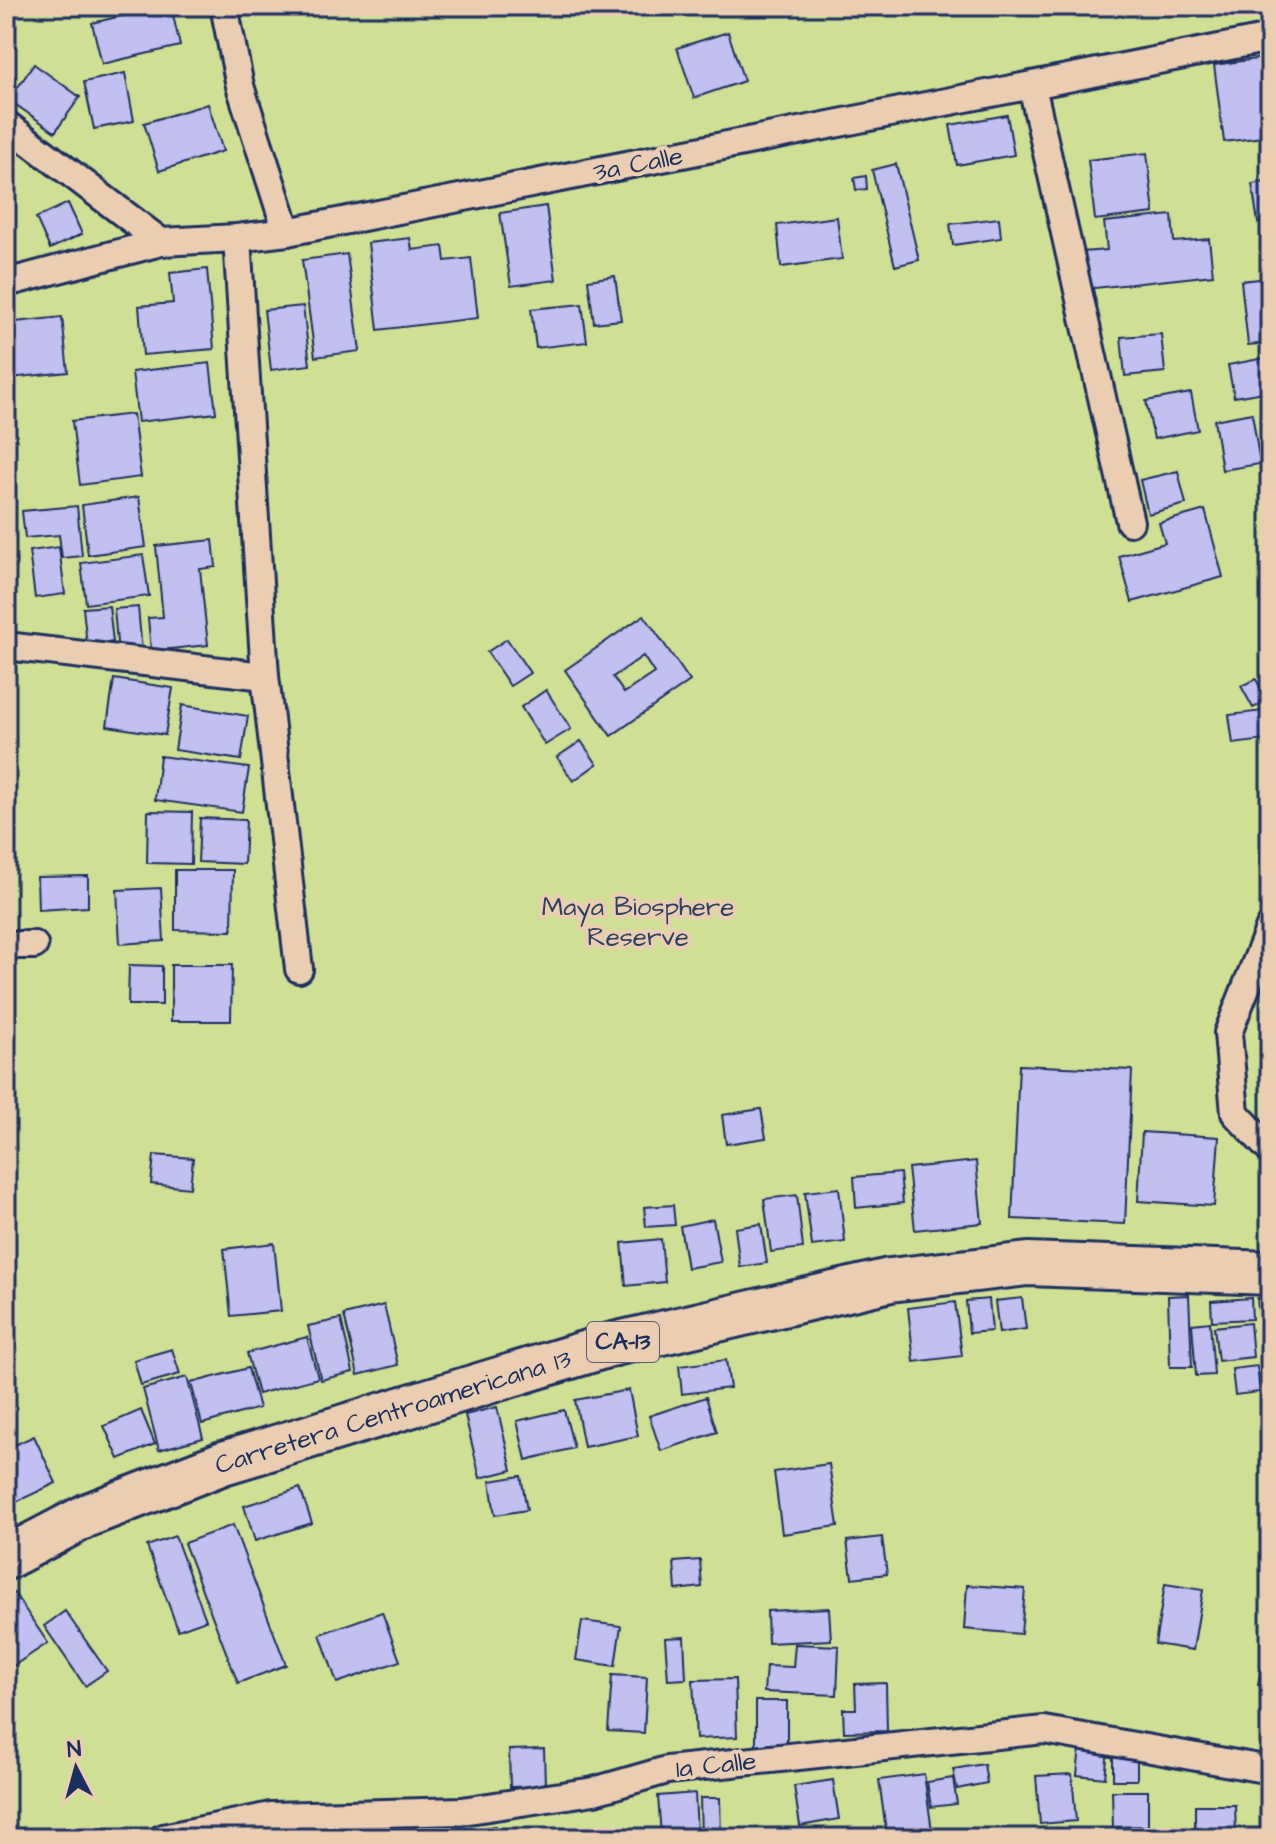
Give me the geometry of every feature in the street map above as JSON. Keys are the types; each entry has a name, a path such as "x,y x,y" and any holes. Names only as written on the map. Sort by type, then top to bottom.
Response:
{"highway":[{"name":"Carretera Centroamericana 13","path":"6,1558 88,1515 223,1463 610,1345 890,1280 1028,1264 1270,1273"}],"street":[{"path":"224,6 240,86 287,232"},
{"name":"3a Calle","path":"6,283 161,242 287,232 1270,38"},
{"path":"1032,86 1130,522"},
{"path":"6,124 161,242"},
{"path":"237,238 265,676 299,969"},
{"path":"6,646 265,676"},
{"path":"1270,927 1228,1033 1235,1113 1270,1150"},
{"path":"6,945 34,945"},
{"name":"1a Calle","path":"163,1838 271,1816 462,1811 594,1791 667,1770 1044,1730 1270,1770"}],"green space":[{"name":"Maya Biosphere Reserve","path":"6,6 1270,6 1270,1838 6,1838"}],"building":[{"path":"93,6 129,6 95,13"},
{"path":"171,6 180,46 102,64 92,23"},
{"path":"728,32 744,81 694,98 677,48"},
{"path":"1270,57 1270,136 1224,142 1214,65"},
{"path":"34,64 80,97 55,132 9,100"},
{"path":"125,73 134,121 94,129 84,82"},
{"path":"208,104 223,151 159,171 144,123"},
{"path":"1007,115 1014,155 957,165 950,125"},
{"path":"1147,153 1154,213 1095,220 1088,160"},
{"path":"6,159 17,168 6,181"},
{"path":"896,164 919,260 895,266 872,170"},
{"path":"866,176 867,189 856,190 854,178"},
{"path":"1270,181 1270,222 1258,223 1252,184"},
{"path":"68,203 82,234 50,249 36,218"},
{"path":"546,206 556,280 511,286 500,213"},
{"path":"1172,215 1174,242 1209,239 1213,275 1086,289 1082,252 1107,250 1104,222"},
{"path":"837,217 842,259 781,267 777,225"},
{"path":"999,218 1001,238 953,245 950,224"},
{"path":"410,238 412,250 443,246 445,261 471,258 478,318 378,330 368,243"},
{"path":"347,254 360,351 315,357 302,260"},
{"path":"207,269 214,349 143,355 139,306 173,303 170,273"},
{"path":"615,276 621,320 594,323 588,280"},
{"path":"1268,278 1270,343 1248,345 1241,281"},
{"path":"582,304 587,342 536,348 531,309"},
{"path":"303,306 310,365 271,370 264,310"},
{"path":"62,317 68,372 10,378 6,323"},
{"path":"1161,334 1165,372 1125,376 1121,337"},
{"path":"1270,357 1270,391 1234,397 1228,365"},
{"path":"210,363 216,413 138,422 132,372"},
{"path":"1191,393 1198,430 1154,439 1146,401"},
{"path":"1252,413 1260,464 1222,470 1214,420"},
{"path":"133,414 141,477 80,485 72,421"},
{"path":"1178,471 1186,504 1148,514 1140,480"},
{"path":"139,497 146,547 88,555 82,505"},
{"path":"77,506 82,556 62,558 59,535 25,538 22,511"},
{"path":"1205,510 1223,577 1132,602 1119,556 1165,543 1159,523"},
{"path":"213,540 216,567 200,569 208,645 151,651 148,618 163,617 156,546"},
{"path":"59,547 65,594 35,598 29,551"},
{"path":"143,555 149,596 86,604 81,563"},
{"path":"109,606 113,642 87,645 83,608"},
{"path":"138,607 142,651 118,653 114,609"},
{"path":"644,615 690,681 611,736 565,670","holes":["643,656 654,673 624,693 613,677"]},
{"path":"507,639 530,673 510,686 487,652"},
{"path":"1270,668 1270,703 1264,669"},
{"path":"114,679 173,688 165,735 107,726"},
{"path":"1256,679 1267,701 1253,708 1241,686"},
{"path":"546,690 571,729 545,745 521,707"},
{"path":"182,705 248,716 241,760 175,750"},
{"path":"1263,711 1266,740 1233,744 1229,715"},
{"path":"581,741 597,764 573,781 557,757"},
{"path":"160,756 249,768 242,812 155,800"},
{"path":"148,811 192,812 191,864 147,863"},
{"path":"200,818 246,820 244,864 198,862"},
{"path":"6,862 11,917 6,918"},
{"path":"175,870 233,870 232,931 175,930"},
{"path":"88,876 88,907 38,910 37,877"},
{"path":"161,888 164,941 120,944 117,890"},
{"path":"129,965 162,966 162,1005 128,1005"},
{"path":"171,965 232,965 231,1021 171,1021"},
{"path":"1019,1065 1132,1070 1125,1224 1012,1219"},
{"path":"761,1109 766,1138 726,1144 722,1115"},
{"path":"1142,1132 1219,1137 1214,1206 1138,1201"},
{"path":"154,1155 193,1158 190,1188 151,1184"},
{"path":"976,1161 982,1223 915,1230 908,1168"},
{"path":"900,1173 903,1203 856,1208 854,1177"},
{"path":"839,1188 845,1242 812,1246 805,1192"},
{"path":"797,1195 803,1248 771,1252 764,1199"},
{"path":"673,1205 675,1225 646,1227 644,1207"},
{"path":"713,1219 721,1262 687,1268 680,1226"},
{"path":"761,1224 767,1263 740,1267 735,1228"},
{"path":"661,1239 665,1282 626,1286 622,1243"},
{"path":"274,1243 281,1311 231,1316 224,1249"},
{"path":"1189,1295 1192,1367 1170,1367 1168,1296"},
{"path":"1270,1297 1270,1354 1262,1354 1257,1298"},
{"path":"1022,1298 1026,1329 999,1333 995,1301"},
{"path":"1251,1298 1252,1319 1212,1321 1211,1301"},
{"path":"989,1299 992,1331 969,1333 966,1301"},
{"path":"955,1302 962,1356 914,1362 908,1308"},
{"path":"384,1305 398,1365 358,1375 344,1315"},
{"path":"341,1319 353,1372 321,1380 308,1326"},
{"path":"1210,1322 1214,1375 1196,1376 1192,1324"},
{"path":"1250,1323 1253,1357 1218,1361 1214,1327"},
{"path":"307,1337 318,1378 258,1394 247,1353"},
{"path":"172,1349 180,1374 141,1385 134,1360"},
{"path":"1263,1356 1270,1356 1270,1420 1267,1420"},
{"path":"726,1360 730,1388 682,1394 679,1366"},
{"path":"1257,1366 1260,1392 1235,1395 1232,1369"},
{"path":"248,1368 259,1408 202,1424 191,1383"},
{"path":"187,1377 203,1438 159,1450 143,1389"},
{"path":"629,1390 638,1436 584,1447 575,1400"},
{"path":"706,1397 717,1432 661,1451 649,1416"},
{"path":"497,1407 512,1470 480,1478 465,1415"},
{"path":"141,1410 155,1444 119,1459 104,1426"},
{"path":"564,1410 574,1448 526,1460 517,1421"},
{"path":"34,1436 56,1483 14,1503 6,1487 6,1449"},
{"path":"829,1464 838,1526 782,1534 774,1472"},
{"path":"521,1476 527,1510 495,1515 490,1481"},
{"path":"300,1488 312,1523 255,1541 244,1506"},
{"path":"233,1525 286,1665 238,1683 184,1543"},
{"path":"175,1536 206,1620 178,1630 147,1546"},
{"path":"882,1537 887,1574 852,1578 847,1541"},
{"path":"700,1560 702,1587 676,1590 674,1562"},
{"path":"1165,1584 1203,1590 1193,1650 1155,1644"},
{"path":"967,1585 1025,1589 1021,1634 964,1629"},
{"path":"14,1593 48,1643 13,1666 6,1655 6,1599"},
{"path":"829,1608 831,1640 768,1643 767,1611"},
{"path":"65,1611 107,1671 85,1686 44,1626"},
{"path":"382,1612 400,1661 337,1683 320,1634"},
{"path":"582,1621 621,1626 615,1666 576,1660"},
{"path":"684,1637 686,1679 668,1680 665,1638"},
{"path":"795,1644 839,1646 837,1695 764,1692 766,1666 793,1667"},
{"path":"1265,1647 1270,1648 1270,1687 1258,1685"},
{"path":"612,1675 647,1677 644,1733 608,1731"},
{"path":"735,1679 737,1737 696,1739 693,1680"},
{"path":"886,1683 887,1731 844,1732 843,1709 856,1709 855,1684"},
{"path":"756,1701 787,1701 787,1745 756,1746"},
{"path":"1080,1747 1108,1750 1105,1778 1077,1775"},
{"path":"544,1749 545,1786 510,1787 509,1750"},
{"path":"1113,1755 1137,1755 1137,1780 1113,1780"},
{"path":"984,1764 987,1783 957,1789 953,1769"},
{"path":"924,1774 933,1838 887,1838 879,1780"},
{"path":"1072,1774 1076,1821 1040,1824 1036,1776"},
{"path":"953,1778 957,1804 931,1807 927,1782"},
{"path":"833,1780 839,1819 800,1826 794,1786"},
{"path":"1112,1791 1148,1791 1148,1826 1113,1827"},
{"path":"695,1793 697,1834 661,1836 658,1796"},
{"path":"700,1798 720,1798 721,1837 701,1838"},
{"path":"1195,1805 1235,1805 1236,1834 1195,1835"},
{"path":"495,1826 497,1838 422,1838"}]}
